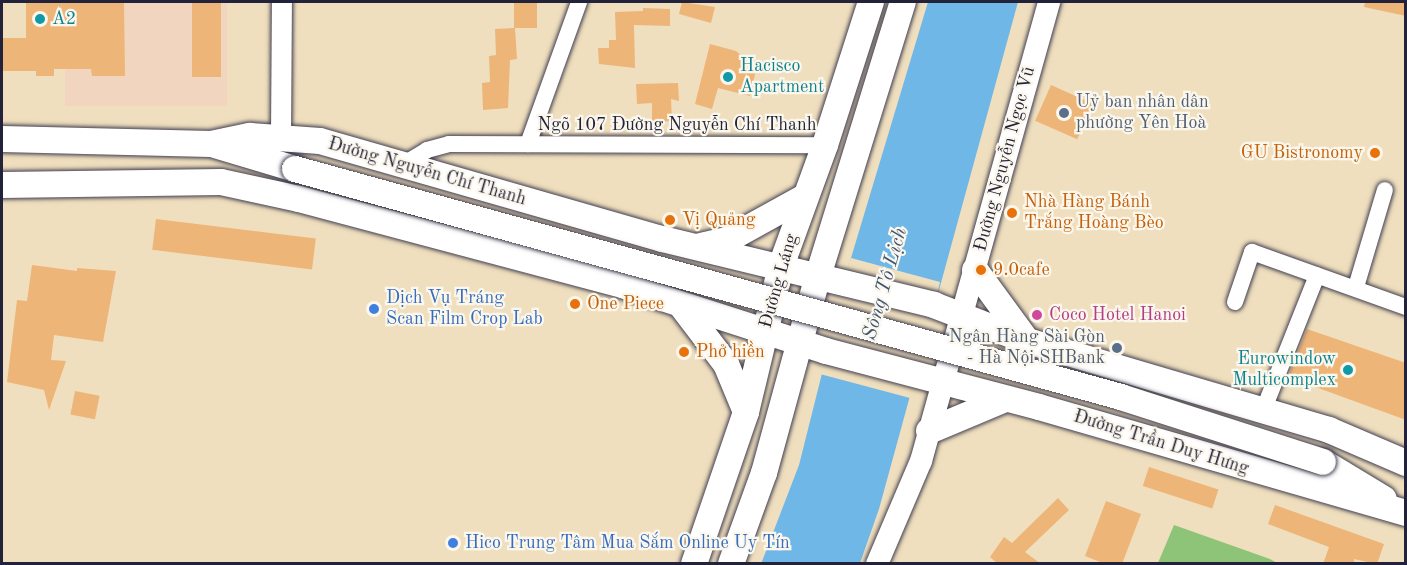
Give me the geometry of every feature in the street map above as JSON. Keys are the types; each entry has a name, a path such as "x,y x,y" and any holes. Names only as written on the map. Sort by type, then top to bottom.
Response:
{"main road":[{"name":"Đường Láng","path":"694,564 746,412 781,266 825,145 871,2"},
{"name":"Đường Láng","path":"731,564 764,473 818,276 903,2"},
{"name":"Đường Nguyễn Ngọc Vũ","path":"877,564 921,461 1049,2"},
{"name":"Đường Nguyễn Chí Thanh","path":"2,139 212,144 250,136 281,136 320,141 662,238 934,305 963,317"},
{"path":"212,144 295,169 1121,396 1323,462 1406,512"},
{"path":"2,185 221,182 295,169"},
{"path":"221,182 364,215 650,295 800,342"},
{"path":"698,247 727,240 805,197"},
{"path":"650,295 665,291 678,270 673,250 662,238"},
{"path":"975,270 1027,341"},
{"path":"681,305 726,364 746,412"},
{"path":"963,317 1027,341 1329,430 1406,463"},
{"path":"929,430 1005,399 996,383 995,367 1006,353 1027,341"},
{"name":"Đường Trần Duy Hưng","path":"800,342 943,384 1005,399 1406,512"},
{"path":"1323,462 1406,468"}],"street":[{"path":"281,136 282,2"},
{"path":"528,144 579,2"},
{"name":"Ngõ 107 Đường Nguyễn Chí Thanh","path":"404,164 428,150 448,144 825,145"},
{"path":"1356,287 1385,190"},
{"path":"1235,302 1252,252 1356,287 1406,307"},
{"path":"1263,411 1317,275"}],"shaded area":[{"path":"65,2 227,2 227,106 65,106"}],"green space":[{"path":"1174,525 1270,559 1277,563 1158,563"}],"water":[{"name":"Sông Tô Lịch","path":"928,2 1018,2 879,509 860,563 761,564 799,465 851,258"}],"pier":[{"path":"851,258 940,282 923,359 910,398 820,374 828,332"}],"building":[{"path":"26,2 124,2 125,76 92,76 91,69 54,69 54,76 36,76 36,71 2,71 2,38 26,38"},
{"path":"192,2 221,2 221,77 192,77"},
{"path":"514,2 537,2 537,28 514,28"},
{"path":"682,2 715,7 711,23 679,14"},
{"path":"1365,2 1406,2 1406,16 1364,7"},
{"path":"643,8 670,9 670,26 634,25 635,68 599,64 598,48 609,48 609,40 616,40 615,12 643,11"},
{"path":"515,28 517,59 510,60 508,108 483,110 482,83 490,82 489,56 496,55 495,29"},
{"name":"Hacisco Apartment","path":"710,44 736,51 747,60 745,68 756,70 750,96 718,88 712,109 695,104"},
{"path":"678,83 679,101 671,99 672,121 652,122 652,103 637,104 636,84"},
{"name":"Uỷ ban nhân dân phường Yên Hoà","path":"1051,85 1093,104 1077,139 1035,121"},
{"path":"156,219 316,239 312,269 152,250"},
{"path":"32,265 77,271 77,268 116,271 103,342 54,335 51,360 66,361 49,410 44,390 7,382 17,300 27,301"},
{"name":"Eurowindow Multicomplex","path":"1307,329 1406,363 1406,420 1288,377"},
{"path":"75,391 100,396 95,419 70,415"},
{"path":"1149,467 1218,490 1212,509 1143,486"},
{"path":"1058,498 1069,510 1025,552 1041,564 998,564 990,557 1004,537 1012,543"},
{"path":"1106,501 1141,514 1122,564 1105,564 1085,556"},
{"path":"1275,505 1384,544 1377,564 1354,559 1354,564 1323,564 1329,547 1268,524"}],"place":[{"name":"A2","path":"40,19"},
{"name":"Hacisco Apartment","path":"728,77"},
{"name":"Uỷ ban nhân dân phường Yên Hoà","path":"1064,113"},
{"name":"GU Bistronomy","path":"1375,153"},
{"name":"Nhà Hàng Bánh Trắng Hoàng Bèo","path":"1012,213"},
{"name":"Vị Quảng","path":"670,220"},
{"name":"9.0cafe","path":"981,270"},
{"name":"One Piece","path":"575,304"},
{"name":"Dịch Vụ Tráng Scan Film Crop Lab","path":"374,309"},
{"name":"Coco Hotel Hanoi","path":"1037,315"},
{"name":"Ngân Hàng Sài Gòn - Hà Nội SHBank","path":"1117,348"},
{"name":"Phở hiền","path":"684,352"},
{"name":"Eurowindow Multicomplex","path":"1348,370"},
{"name":"Hico Trung Tâm Mua Sắm Online Uy Tín","path":"453,543"}]}
